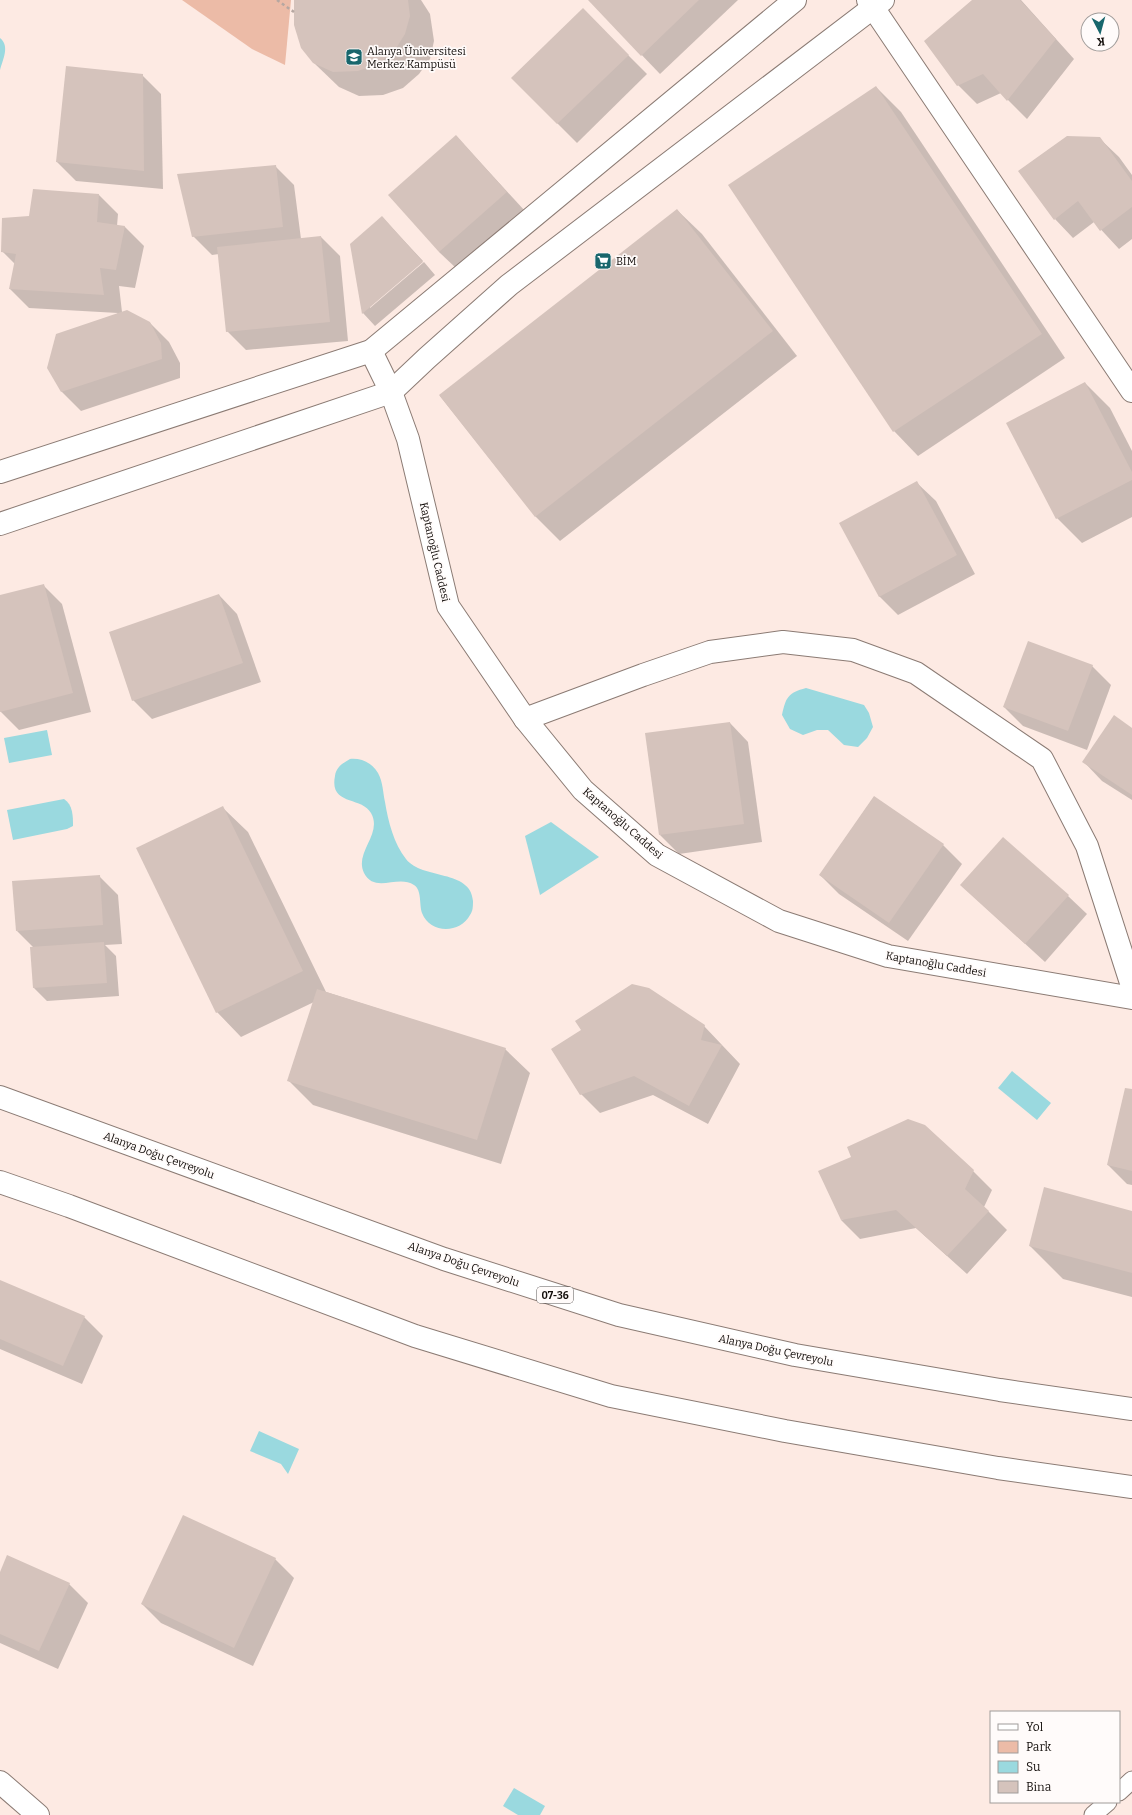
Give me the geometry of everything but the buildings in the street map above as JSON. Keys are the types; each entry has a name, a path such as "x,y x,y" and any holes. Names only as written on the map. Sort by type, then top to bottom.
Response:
{"main road":[{"path":"0,472 371,351 794,0"},
{"path":"0,524 391,392 509,285 875,3 1132,391"},
{"name":"Kaptanoğlu Caddesi","path":"371,351 391,392 408,438 448,606 525,719 583,790 657,854 779,921 888,956 1132,998"},
{"path":"525,719 710,652 783,642 853,650 916,673 1042,759 1087,846 1132,986"},
{"name":"Alanya Doğu Çevreyolu","path":"0,1097 444,1259 619,1315 795,1355 1000,1390 1132,1409"},
{"path":"0,1182 415,1336 611,1396 785,1431 998,1468 1132,1487"},
{"path":"0,1782 38,1815"}],"lane":[{"path":"1120,1791 1132,1780"},
{"path":"1093,1815 1107,1803"}],"path":[{"path":"277,0 294,12"}],"green space":[{"path":"182,0 291,0 285,65 252,49"}],"water":[{"path":"0,38 5,45 5,49 0,70"},
{"path":"806,688 864,705 869,713 873,727 867,738 858,747 844,745 828,730 817,730 803,735 790,729 782,715 785,704 792,694"},
{"path":"47,730 52,755 9,763 4,738"},
{"path":"350,759 359,759 366,762 373,766 380,776 392,832 406,859 413,866 455,879 464,884 470,891 473,901 472,910 465,921 459,926 445,929 431,925 422,913 418,890 414,885 401,881 380,883 374,882 364,873 362,865 363,858 374,828 374,821 367,808 341,796 334,786 338,768"},
{"path":"64,799 71,808 73,815 73,826 67,829 13,840 7,810"},
{"path":"551,822 599,857 540,895 525,836"},
{"path":"1012,1071 1051,1103 1037,1120 998,1088"},
{"path":"259,1431 299,1449 288,1474 281,1464 250,1451"},
{"path":"514,1788 545,1806 540,1815 518,1815 503,1806"}],"place":[{"name":"Alanya Üniversitesi Merkez Kampüsü","path":"354,57"},
{"name":"BİM","path":"603,261"}]}
